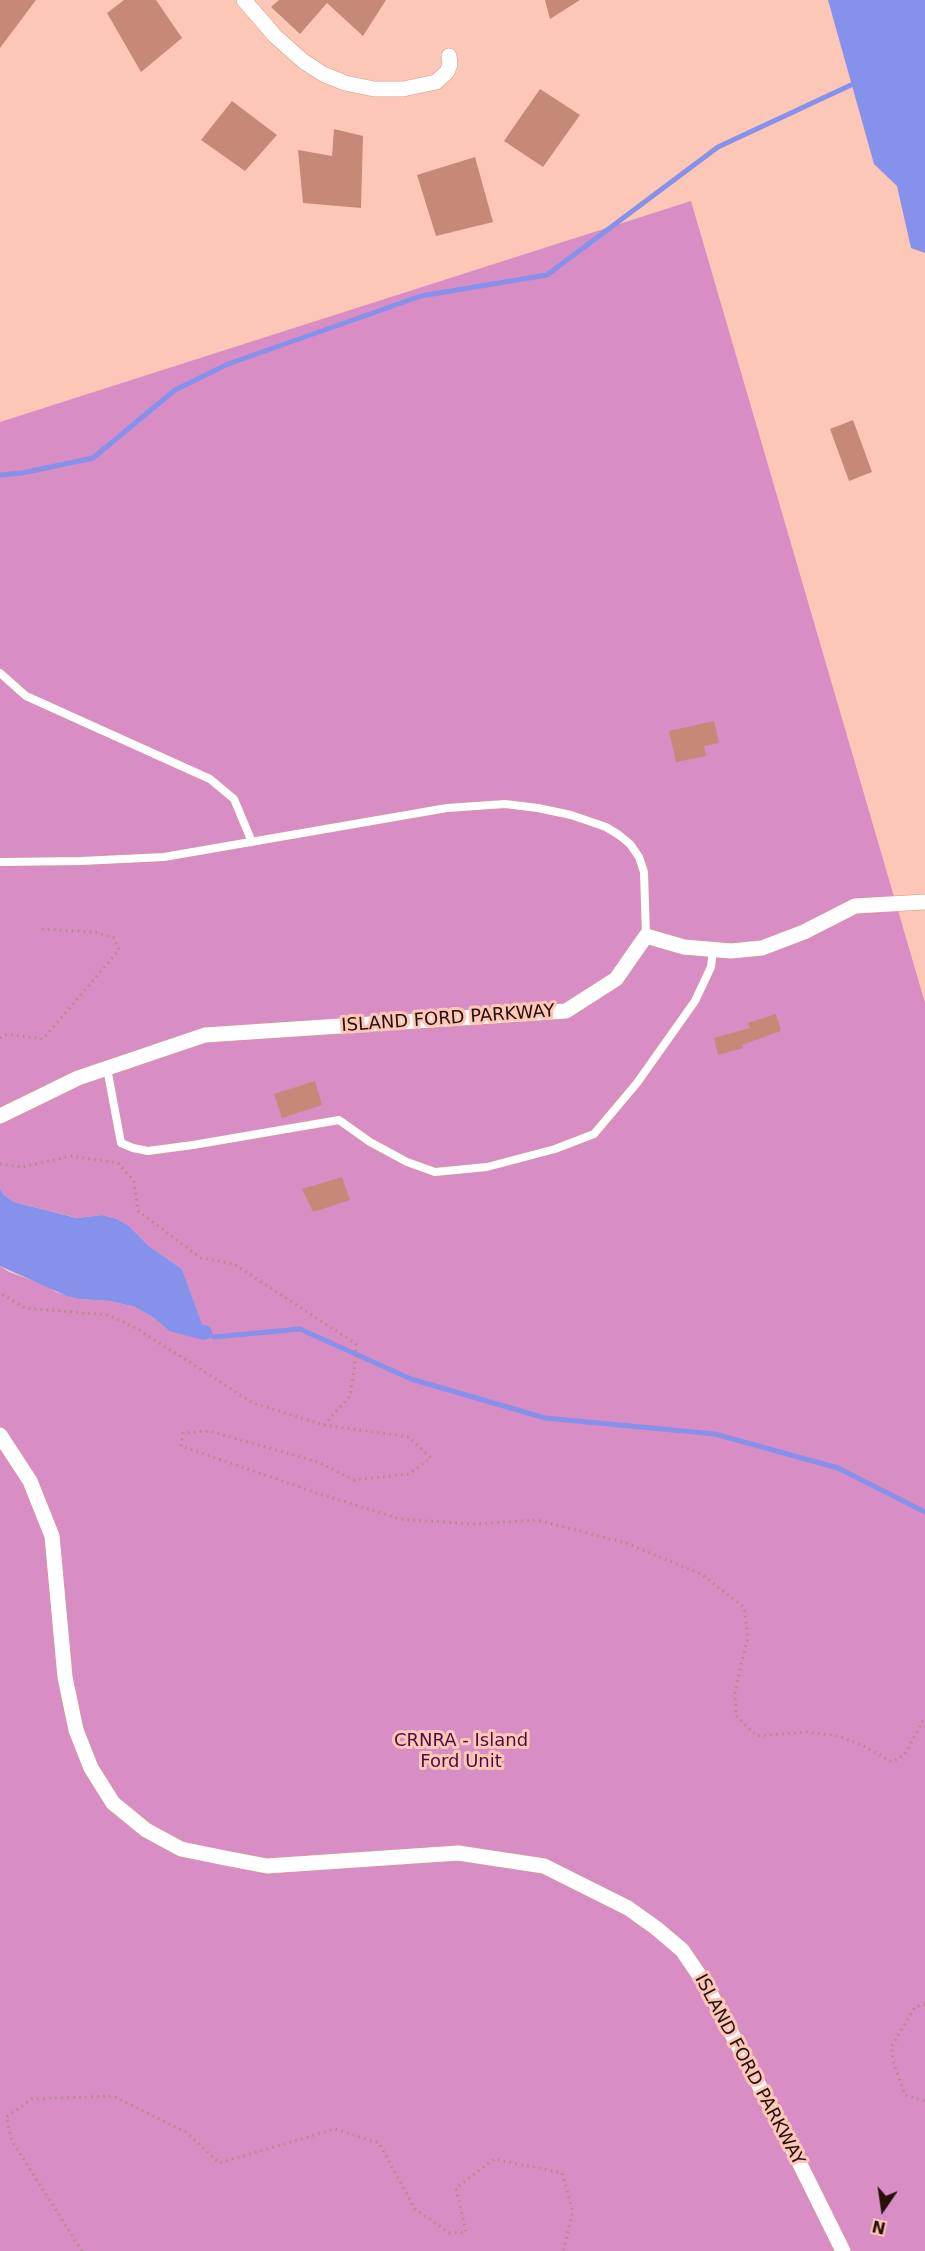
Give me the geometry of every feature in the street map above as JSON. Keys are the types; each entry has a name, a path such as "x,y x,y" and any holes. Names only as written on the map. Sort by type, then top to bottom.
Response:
{"street":[{"path":"244,0 275,36 303,61 323,74 345,83 374,89 403,89 436,82 447,72 450,64 449,56"},
{"path":"646,936 684,947 731,951 762,948 804,932 855,906 925,902"},
{"name":"ISLAND FORD PARKWAY","path":"0,1116 78,1078 205,1035 566,1011 616,979 646,936"},
{"name":"ISLAND FORD PARKWAY","path":"0,1435 30,1481 52,1536 65,1677 76,1730 91,1768 113,1803 146,1830 181,1849 225,1858 267,1866 458,1853 544,1866 628,1908 682,1950 706,1984 843,2251"}],"lane":[{"path":"0,673 26,696 210,779 234,799 252,842"},
{"path":"1,862 164,857 476,805 505,804 571,815 620,835 630,844 639,857 644,872 646,936"},
{"path":"107,1068 121,1143 133,1148 148,1150 193,1145 339,1120 370,1142 407,1162 435,1172 487,1167 555,1149 594,1134 637,1083 695,1001 711,967 713,949"}],"path":[{"path":"0,1038 8,1034 44,1039 119,950 114,938 95,932 40,929"},
{"path":"0,1164 21,1167 72,1156 118,1163 134,1181 138,1211 201,1258 234,1264 356,1344 350,1396 324,1425"},
{"path":"0,1293 25,1308 108,1315 136,1328 253,1403 324,1425 409,1437 431,1458 409,1474 354,1480 318,1462 209,1431 183,1433 181,1446 400,1519 473,1524 537,1520 626,1543 701,1574 744,1607 748,1637 735,1692 736,1716 758,1736 807,1732 838,1736 864,1746 892,1762 905,1754 925,1717"},
{"path":"925,2004 915,2007 891,2047 894,2064 905,2095 925,2101"},
{"path":"82,2251 12,2140 6,2117 32,2099 113,2096 186,2132 219,2163 335,2129 346,2132 379,2143 415,2209 450,2232 466,2232 456,2188 494,2159 562,2173 573,2212 563,2251"}],"green space":[{"name":"CRNRA - Island Ford Unit","path":"691,201 925,1003 925,2251 0,2251 0,1266 56,1292 79,1299 110,1301 135,1307 154,1318 169,1331 202,1325 182,1269 149,1246 129,1226 117,1219 102,1215 78,1218 14,1202 0,1189 0,422"}],"water":[{"path":"828,0 925,0 925,253 911,248 897,186 874,164"},
{"path":"0,1189 14,1202 77,1218 102,1215 117,1219 129,1226 149,1246 182,1269 202,1324 210,1327 214,1337 203,1340 169,1331 154,1318 135,1307 110,1301 67,1296 0,1266"}],"building":[{"path":"0,0 36,0 0,48"},
{"path":"124,0 156,0 182,38 141,72 107,13"},
{"path":"279,0 386,0 363,36 327,3 300,34 271,7"},
{"path":"545,0 580,0 550,19"},
{"path":"540,89 580,115 543,167 504,141"},
{"path":"232,101 277,135 245,171 201,140"},
{"path":"334,129 363,136 361,208 303,203 298,150 332,156"},
{"path":"475,157 493,222 436,236 417,175"},
{"path":"853,420 872,472 849,481 830,429"},
{"path":"714,721 719,743 704,746 706,756 676,762 669,731"},
{"path":"776,1014 781,1031 742,1045 743,1048 718,1055 714,1038 750,1028 748,1023"},
{"path":"315,1081 322,1105 282,1118 274,1094"},
{"path":"342,1177 350,1200 313,1212 302,1189"}],"waterway":[{"path":"0,475 22,473 93,458 175,390 228,364 421,296 547,275 718,147 851,85"},
{"path":"214,1337 300,1329 411,1379 545,1418 715,1434 838,1468 925,1512"}]}
